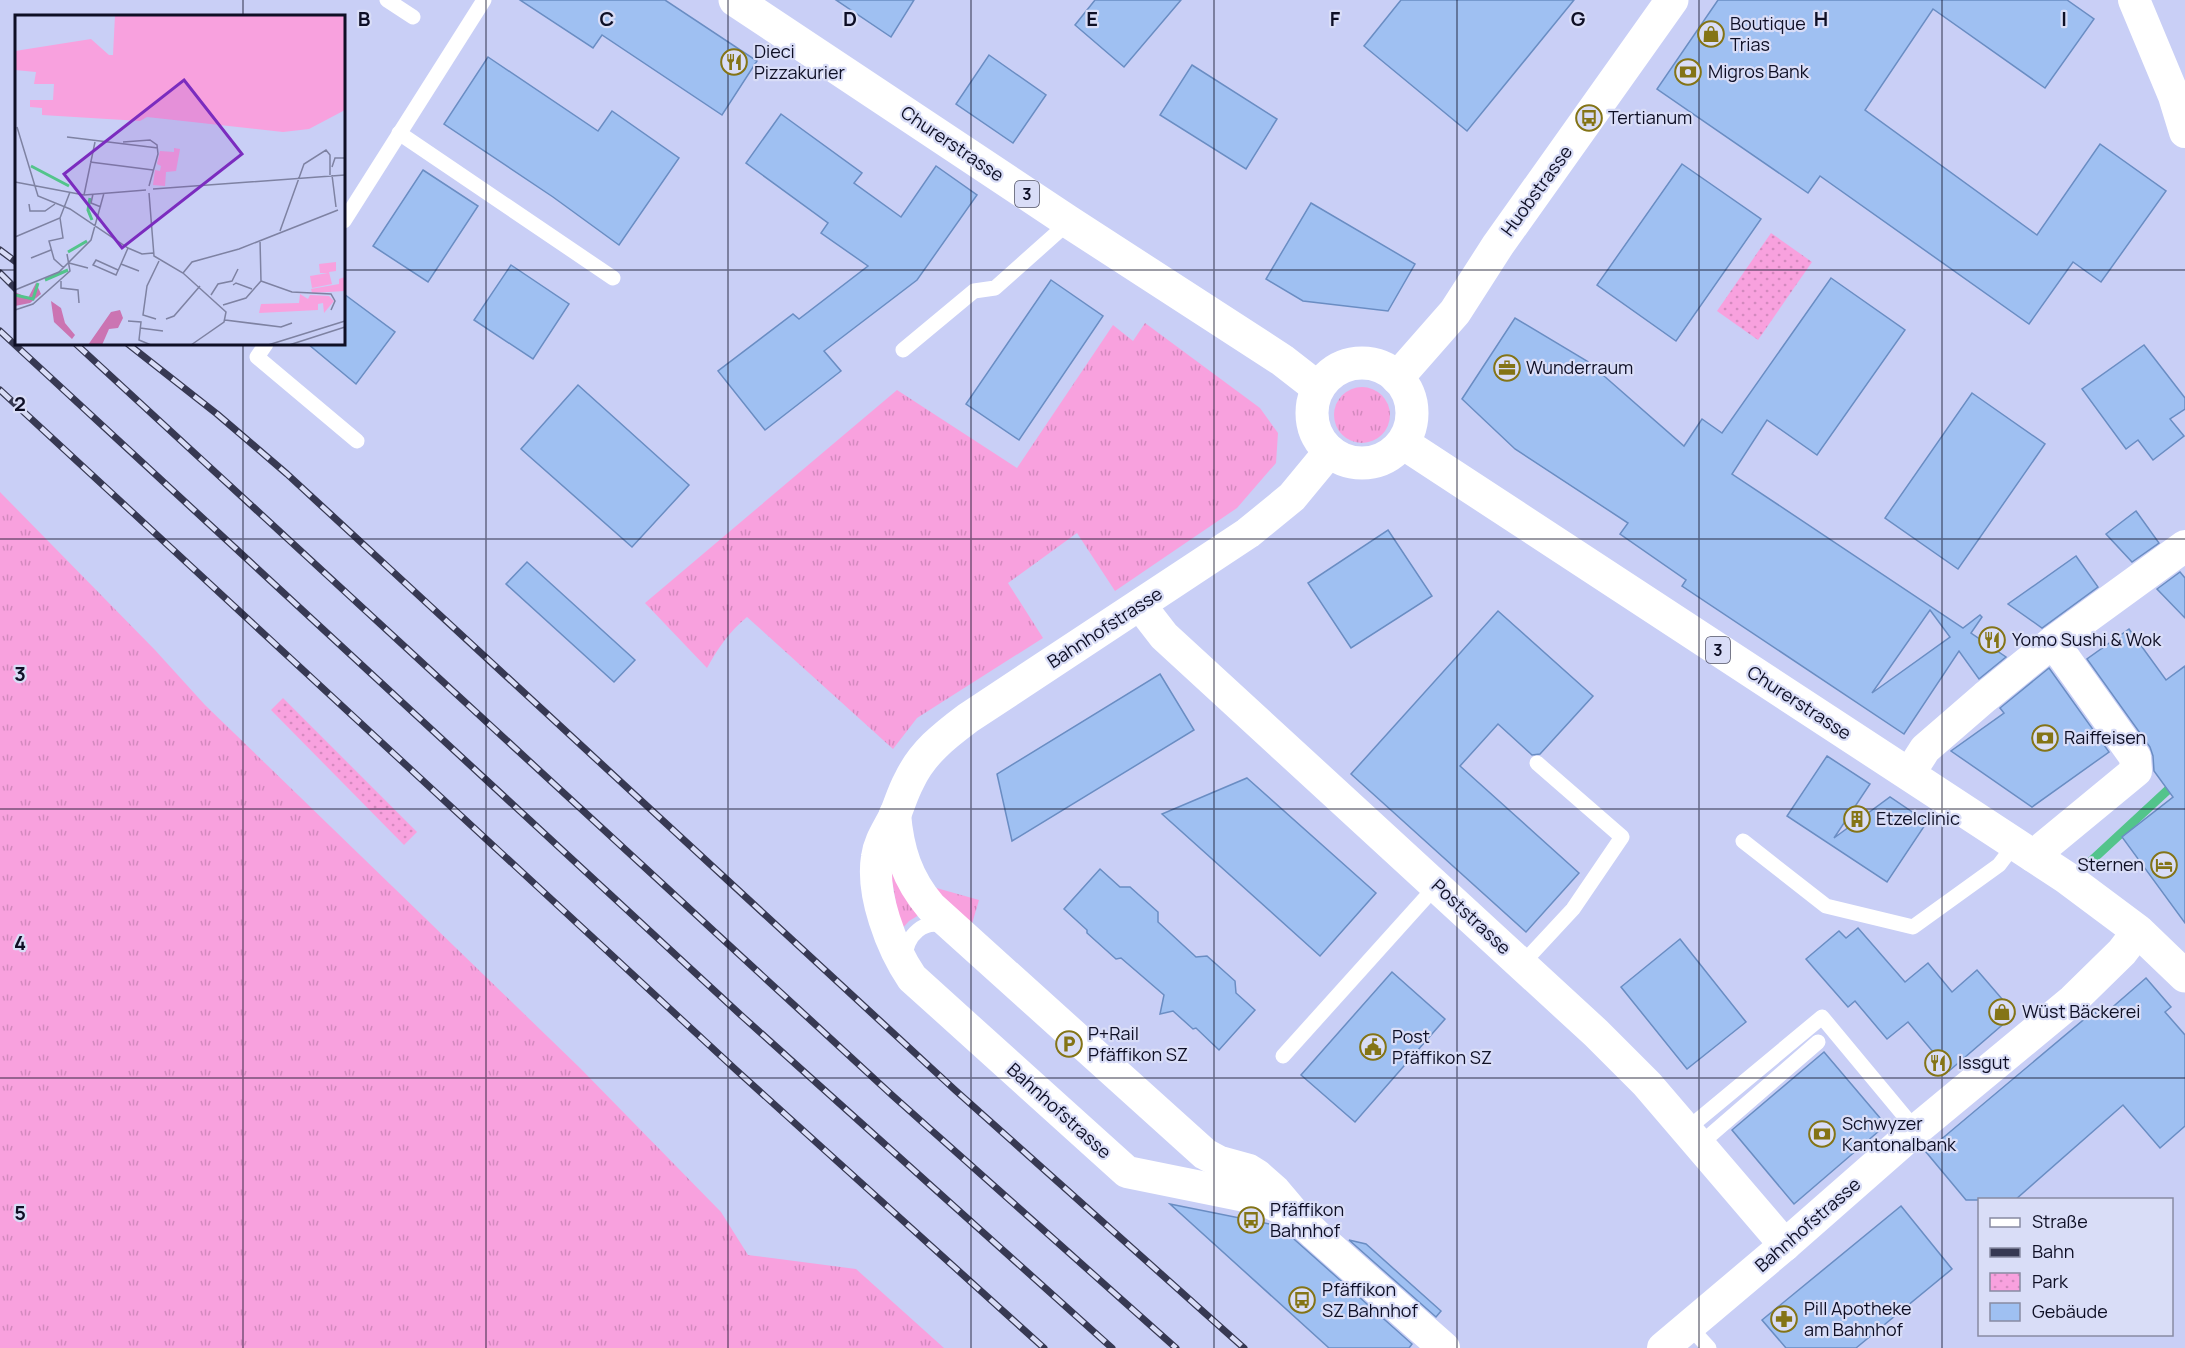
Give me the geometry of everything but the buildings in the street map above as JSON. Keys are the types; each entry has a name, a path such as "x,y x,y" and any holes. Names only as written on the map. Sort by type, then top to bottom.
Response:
{"main road":[{"name":"Churerstrasse","path":"735,0 1068,222 1282,360 1318,388"},
{"name":"Huobstrasse","path":"1397,378 1455,312 1504,237 1672,0"},
{"path":"1355,363 1378,366 1397,378 1407,392 1412,409 1410,427 1403,443 1390,455 1372,463 1345,461 1330,451 1317,436 1314,427 1312,407 1318,388 1334,372 1355,363"},
{"name":"Churerstrasse","path":"1403,443 2067,878 2138,931 2185,976"}],"street":[{"path":"2134,0 2174,96 2185,132"},
{"name":"Bahnhofstrasse","path":"1297,1217 1265,1200 1126,1172 912,978 891,939 878,893 876,874 877,856 883,837 903,792 916,766 939,741 968,718 1248,533 1281,508 1330,451"},
{"path":"1909,774 1925,749 1985,698 2053,642 2185,546"},
{"name":"Poststrasse","path":"1140,605 1164,636 1437,885 1638,1076 1785,1245"},
{"path":"2024,850 2136,771 2135,757 2053,642"},
{"name":"Bahnhofstrasse","path":"895,814 897,841 909,875 917,891 931,907 1205,1154 1221,1162 1249,1170 1275,1191 1297,1217 1444,1348"},
{"name":"Bahnhofstrasse","path":"1663,1348 1699,1337 1785,1245 1916,1130 2073,1000 2122,952 2138,931"}],"lane":[{"path":"387,0 413,17"},
{"path":"345,219 484,0"},
{"path":"399,134 613,278"},
{"path":"903,350 974,291 995,288 1068,222"},
{"path":"265,345 257,357 357,441"},
{"path":"1522,964 1573,909 1622,837 1537,763"},
{"path":"1743,841 1826,906 1913,927 1999,865 2024,850"},
{"path":"1283,1056 1437,885"},
{"path":"912,978 905,959 905,951 917,930 932,924 942,924 963,935"},
{"path":"1693,1138 1822,1017 1916,1130"},
{"path":"1693,1138 1818,1042"},
{"path":"1191,1185 1199,1177 1205,1154"}],"green space":[{"path":"1771,233 1812,262 1758,340 1717,311"},
{"path":"1145,323 1260,408 1278,433 1276,463 1237,508 1115,591 1077,533 1008,583 1043,638 917,718 893,749 747,617 725,640 707,668 645,603 897,390 1017,468 1113,325 1133,341"},
{"path":"1362,387 1373,389 1382,395 1388,404 1390,415 1388,426 1382,435 1373,441 1362,443 1351,441 1342,435 1336,426 1334,415 1336,404 1342,395 1351,389"},
{"path":"0,492 155,650 205,705 580,1068 721,1212 748,1255 856,1269 944,1348 0,1348"},
{"path":"283,698 417,832 404,845 271,710"},
{"path":"892,869 919,915 901,930 890,870"},
{"path":"933,887 979,900 971,927"}],"waterway":[{"path":"2090,862 2185,774"}],"railway":[{"path":"0,250 15,261"},
{"path":"0,273 15,288"},
{"path":"0,331 15,345"},
{"path":"15,345 743,1017 1112,1348"},
{"path":"77,345 893,1096 1176,1348"},
{"path":"129,345 217,414 287,474 955,1090 1244,1348"},
{"path":"0,390 735,1069 1044,1348"}],"place":[{"name":"Boutique Trias","path":"1711,34"},
{"name":"Dieci Pizzakurier","path":"734,62"},
{"name":"Migros Bank","path":"1688,72"},
{"name":"Tertianum","path":"1589,118"},
{"name":"Wunderraum","path":"1507,368"},
{"name":"Yomo Sushi & Wok","path":"1992,640"},
{"name":"Raiffeisen","path":"2045,738"},
{"name":"Etzelclinic","path":"1857,819"},
{"name":"Sternen","path":"2164,865"},
{"name":"Wüst Bäckerei","path":"2002,1012"},
{"name":"P+Rail Pfäffikon SZ","path":"1069,1044"},
{"name":"Post Pfäffikon SZ","path":"1373,1047"},
{"name":"Issgut","path":"1938,1063"},
{"name":"Schwyzer Kantonalbank","path":"1822,1134"},
{"name":"Pfäffikon Bahnhof","path":"1251,1220"},
{"name":"Pfäffikon SZ Bahnhof","path":"1302,1300"},
{"name":"Pill Apotheke am Bahnhof","path":"1784,1319"}]}
